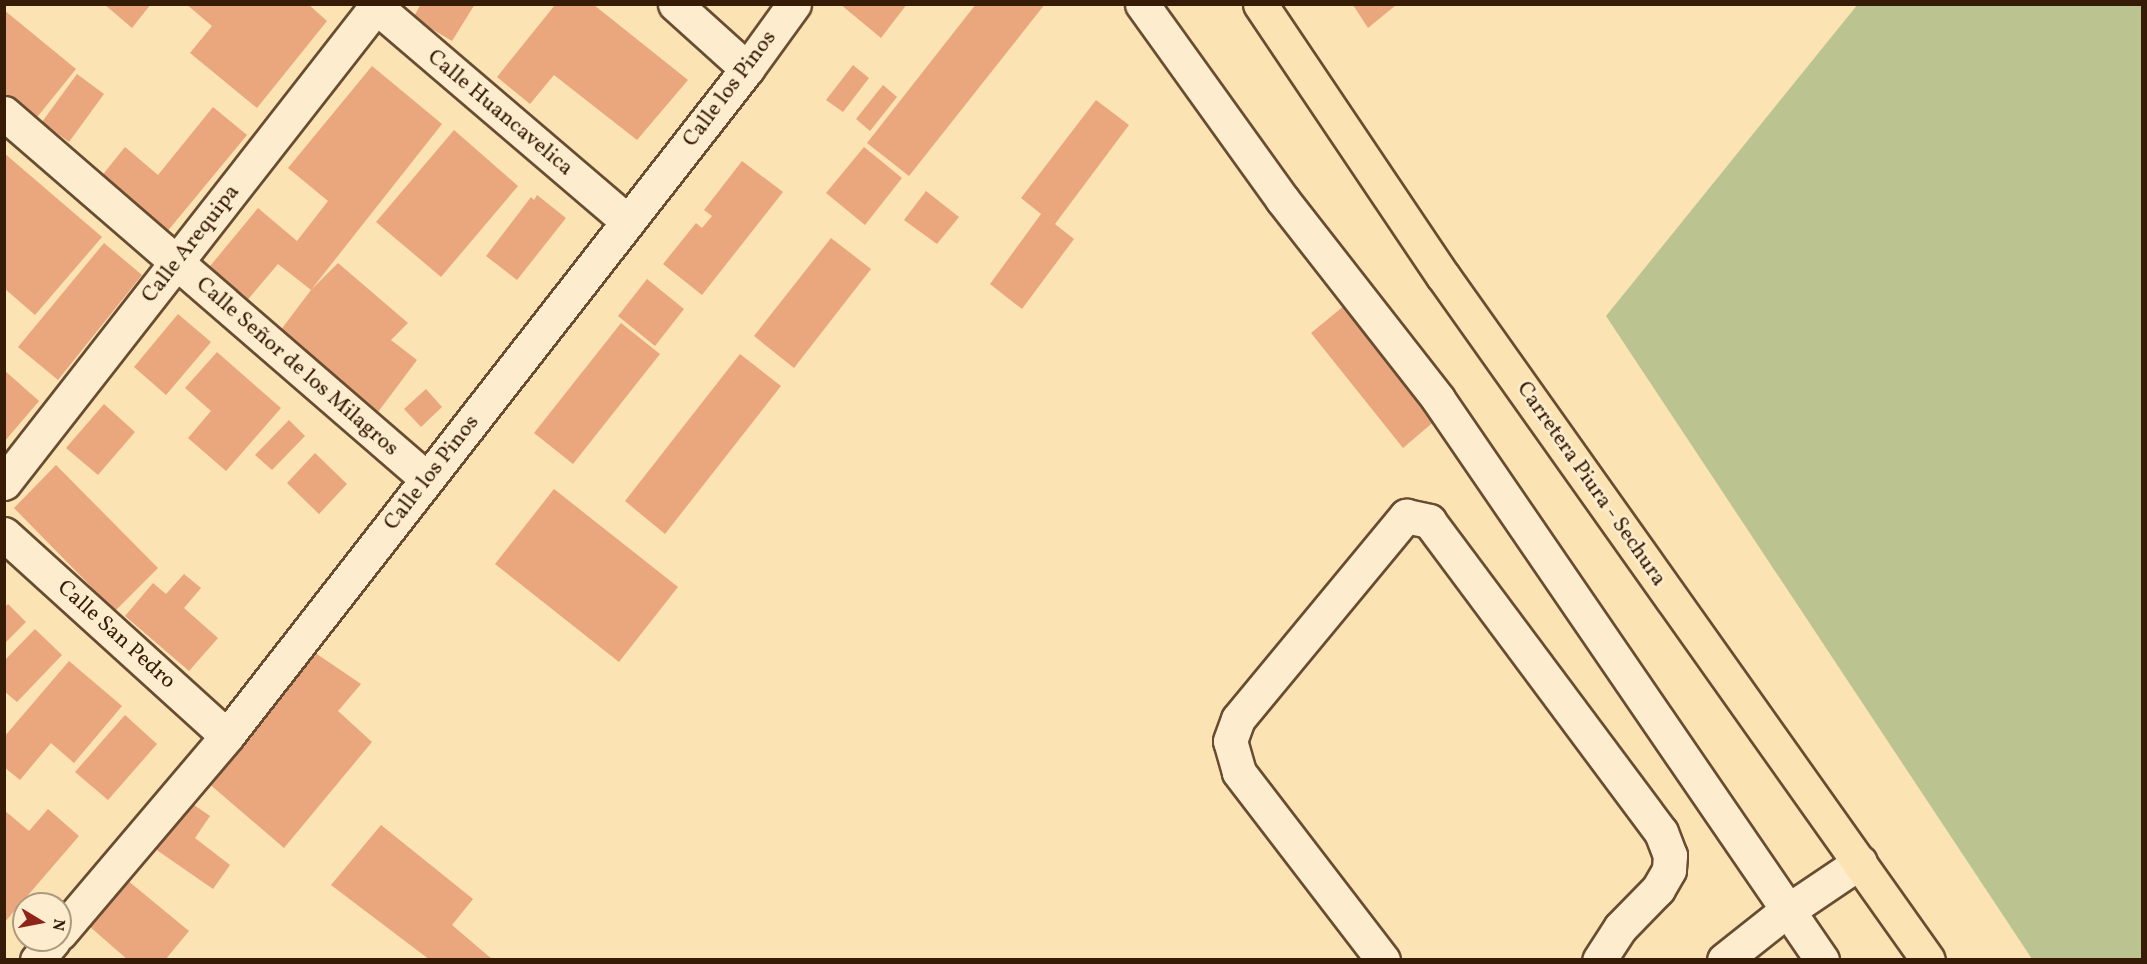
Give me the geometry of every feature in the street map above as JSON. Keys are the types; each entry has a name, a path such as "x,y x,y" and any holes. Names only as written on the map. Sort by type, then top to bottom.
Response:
{"main road":[{"name":"Carretera Piura - Sechura","path":"1260,4 1450,285 1928,960"}],"street":[{"path":"675,4 747,69"},
{"name":"Calle los Pinos","path":"72,919 227,736 747,69 794,4"},
{"path":"1142,4 1282,199 1438,399 1822,960"},
{"name":"Calle Huancavelica","path":"375,5 628,222"},
{"name":"Calle Arequipa","path":"4,483 375,5"},
{"name":"Calle Señor de los Milagros","path":"4,113 427,479"},
{"path":"1383,960 1239,772 1230,741 1238,719 1406,516 1429,521 1661,832 1670,855 1669,870 1658,889 1620,928 1599,960"},
{"name":"Calle San Pedro","path":"4,534 227,736"},
{"path":"1724,960 1788,910 1860,862"}],"green space":[{"path":"1858,4 2142,5 2142,959 2032,959 1606,316"}],"building":[{"path":"104,4 151,4 132,28"},
{"path":"186,4 308,4 327,21 257,108 190,53 212,26"},
{"path":"421,4 475,4 452,41 413,18"},
{"path":"840,4 907,4 881,38"},
{"path":"976,4 1045,4 909,176 867,143"},
{"path":"555,5 594,5 688,80 637,140 554,75 530,104 497,77"},
{"path":"1353,5 1396,5 1368,28"},
{"path":"4,10 76,69 34,121 4,97"},
{"path":"853,65 869,78 843,112 826,100"},
{"path":"372,66 442,124 311,290 278,264 245,303 206,271 258,208 297,241 328,201 288,168"},
{"path":"77,74 104,94 69,142 42,122"},
{"path":"883,85 897,97 870,131 856,119"},
{"path":"1096,100 1129,125 1055,224 1074,239 1022,309 990,284 1041,214 1021,198"},
{"path":"213,107 247,135 166,233 100,178 125,147 158,175"},
{"path":"454,130 518,186 441,277 376,222"},
{"path":"864,147 902,178 865,225 826,193"},
{"path":"4,153 102,237 35,315 4,288"},
{"path":"742,161 783,192 702,295 663,264 696,223 702,228 712,216 704,210"},
{"path":"926,191 959,217 937,244 904,220"},
{"path":"537,195 566,218 517,280 486,256 531,197 534,200"},
{"path":"831,238 871,269 794,368 754,336"},
{"path":"104,243 142,275 58,380 18,347"},
{"path":"338,263 408,323 391,340 417,360 375,416 277,335 311,290"},
{"path":"647,279 684,309 655,346 618,316"},
{"path":"1345,305 1437,419 1403,448 1311,333"},
{"path":"178,314 211,342 166,395 134,367"},
{"path":"621,323 660,354 573,464 534,433"},
{"path":"217,352 281,408 226,471 188,438 211,411 185,388"},
{"path":"740,354 781,386 665,534 625,501"},
{"path":"4,370 39,401 4,442"},
{"path":"426,389 442,407 421,427 404,409"},
{"path":"104,404 135,432 98,475 66,448"},
{"path":"289,420 305,436 272,470 255,455"},
{"path":"315,453 347,484 319,514 287,483"},
{"path":"56,465 158,568 115,611 14,508"},
{"path":"554,489 678,587 619,662 495,564"},
{"path":"184,574 201,588 184,608 218,638 189,671 125,616 153,583 166,594"},
{"path":"8,604 26,622 4,644 4,608"},
{"path":"35,629 62,655 17,702 4,691 4,661"},
{"path":"311,650 361,684 338,711 372,742 284,848 207,782"},
{"path":"69,661 122,706 74,763 51,743 20,780 4,767 4,737"},
{"path":"125,715 157,744 108,800 75,772"},
{"path":"181,796 210,816 195,838 230,865 213,889 148,844"},
{"path":"48,809 79,836 31,892 12,892 12,914 4,923 4,810 29,831"},
{"path":"381,825 473,899 452,925 493,960 430,960 331,885"},
{"path":"127,880 189,931 165,960 128,960 89,926"}]}
